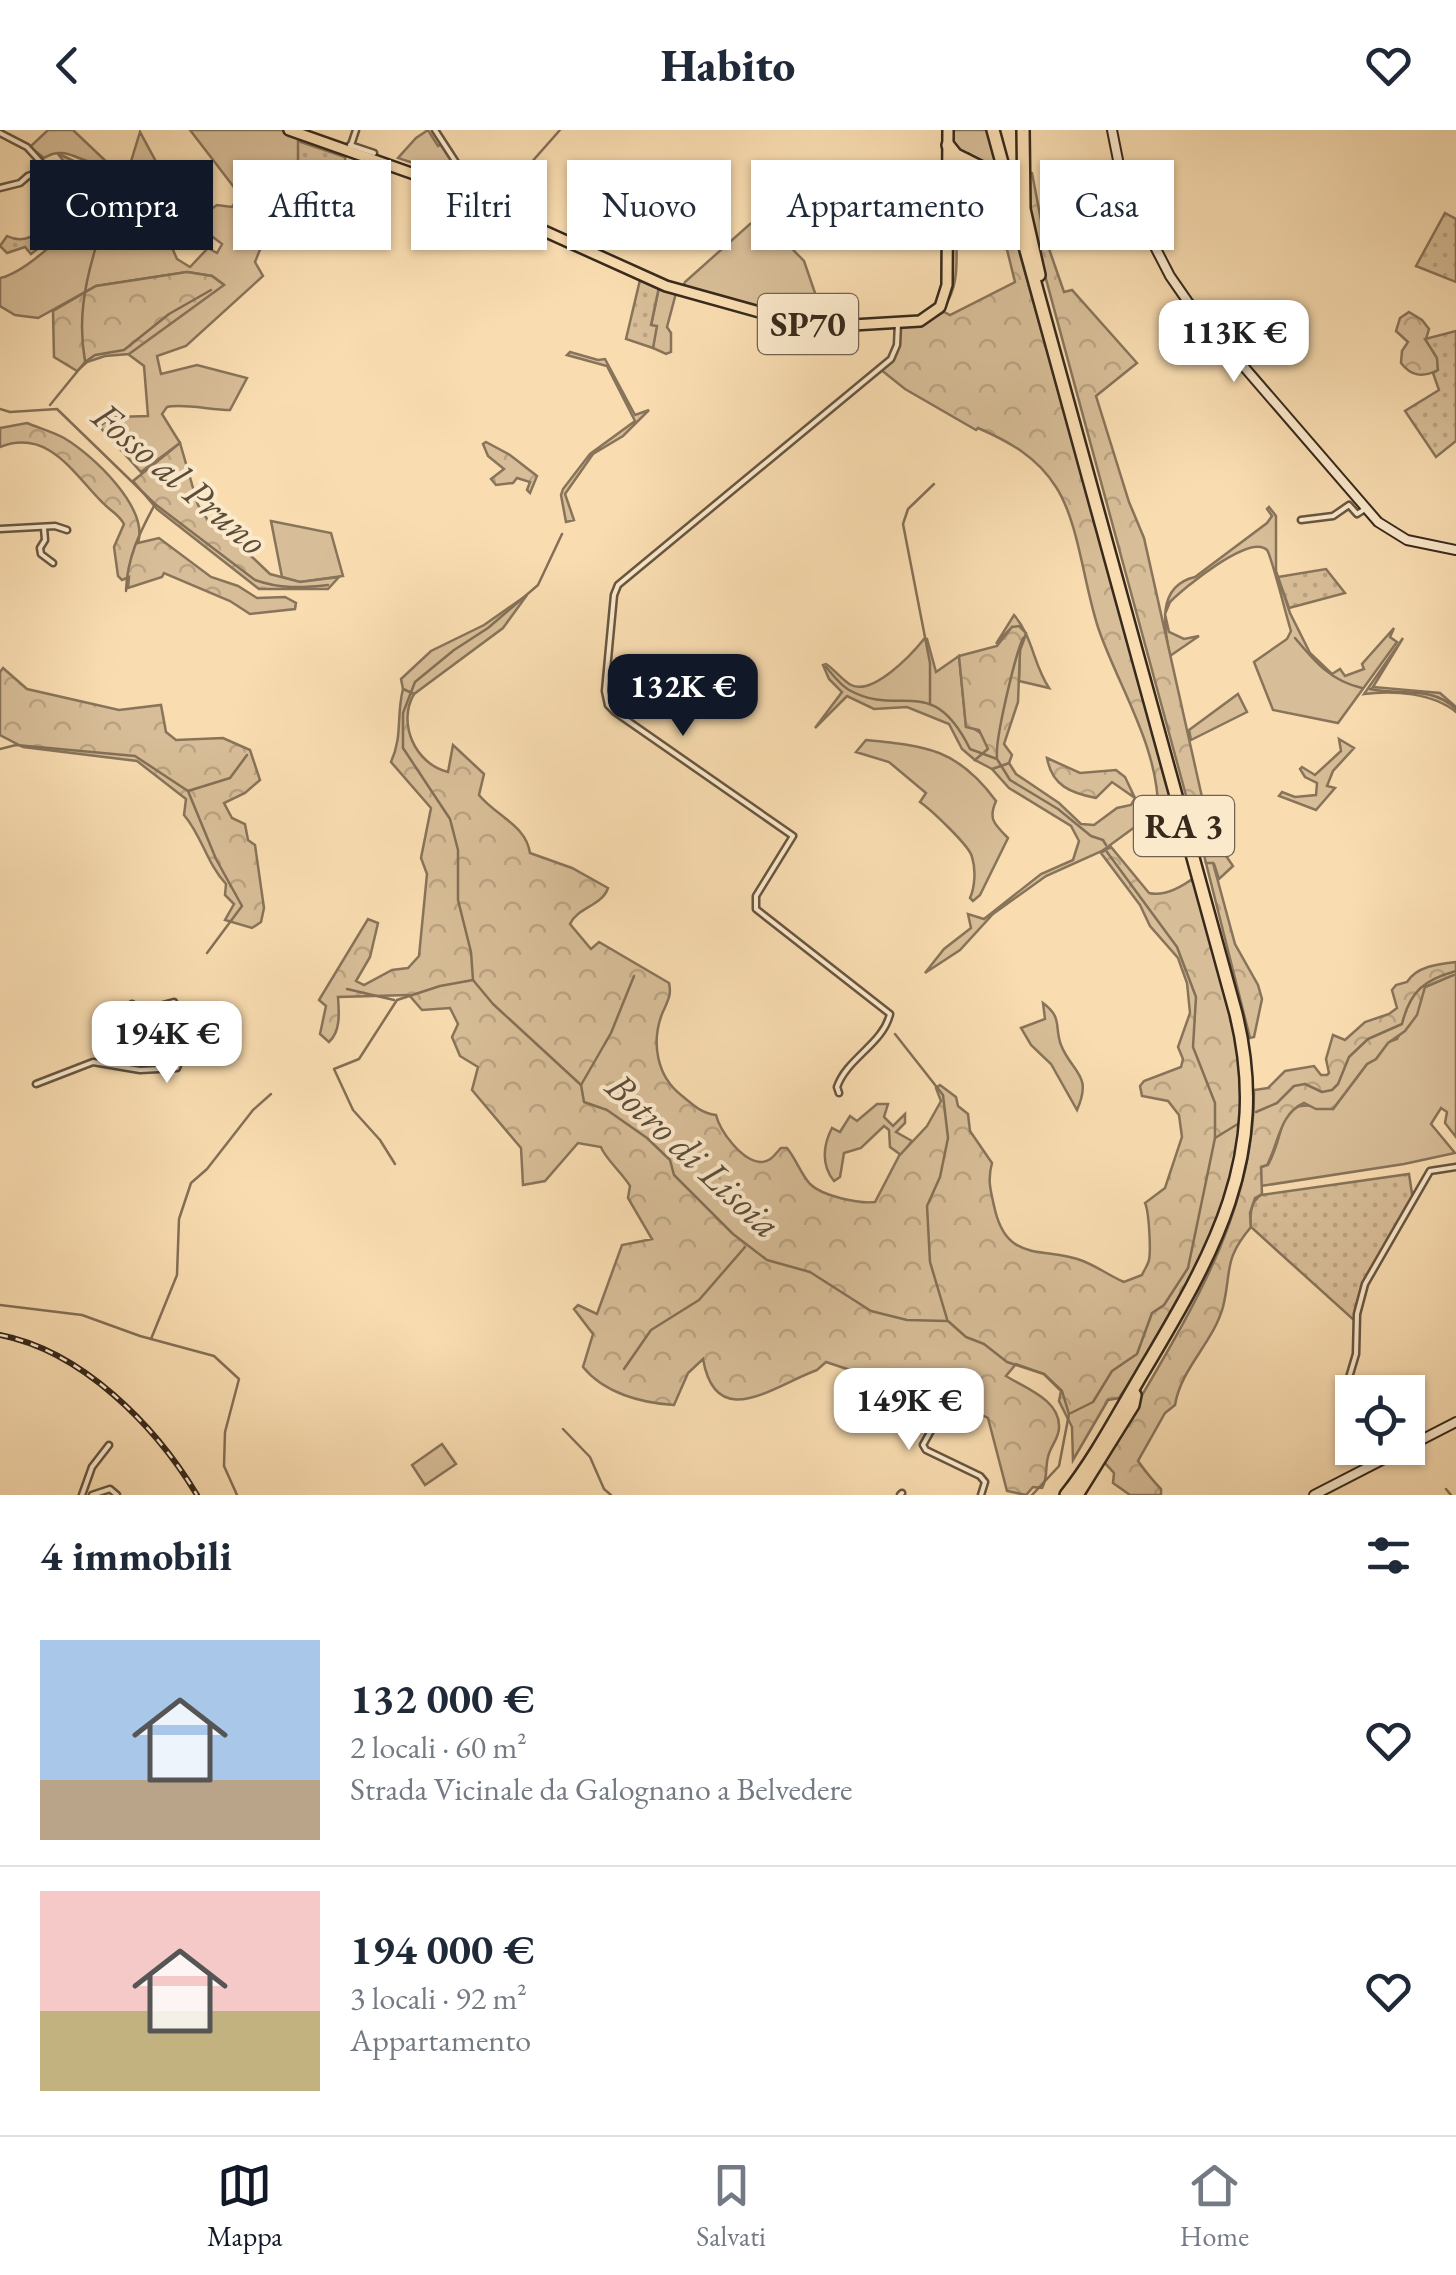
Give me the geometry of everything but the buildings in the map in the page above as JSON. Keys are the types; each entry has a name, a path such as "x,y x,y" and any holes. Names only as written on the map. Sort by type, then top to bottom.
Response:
{"highway":[{"name":"RA 3","path":"995,130 1232,999 1245,1068 1244,1139 1227,1212 1202,1272 1072,1495"},
{"path":"1024,130 1023,205 1037,283"},
{"path":"948,145 956,156 966,160"},
{"path":"1020,237 1037,283"},
{"name":"RA 3","path":"1037,283 1241,1014 1250,1076 1249,1137 1228,1224 1205,1275 1136,1395 1072,1495"},
{"path":"1058,1495 1083,1465 1134,1380 1143,1372"}],"main road":[{"name":"SP70","path":"290,130 411,173"},
{"name":"SP70","path":"948,130 948,160"},
{"path":"1112,130 1122,182 1178,289 1382,526 1399,536 1456,550"},
{"name":"SP70","path":"547,232 678,290 804,324 898,323 926,318 937,310 944,296 945,250"},
{"path":"1314,1495 1456,1422"}],"street":[{"path":"356,130 349,149 374,154"},
{"path":"435,130 454,160"},
{"path":"0,134 27,147 47,169 0,188"},
{"path":"839,1093 837,1088 845,1071 879,1036 890,1014 756,908 756,896 793,836 615,712 605,691 618,585 890,359 898,345 898,323"},
{"path":"1300,520 1333,516 1349,505 1357,514 1365,509"},
{"path":"0,529 55,526 66,530"},
{"path":"44,528 45,540 40,548 54,562"},
{"path":"147,1044 164,1005 174,1002"},
{"path":"36,1084 93,1062 140,1070 177,1068 196,1015 187,1010 146,1013 132,1004"},
{"path":"1350,1375 1364,1284 1430,1171 1456,1167"},
{"path":"950,1422 933,1427 924,1445 926,1450 980,1476 985,1482 980,1495"},
{"path":"82,1495 93,1465 109,1445"},
{"path":"92,1495 111,1490 117,1495"}],"green space":[{"path":"48,130 73,130 105,160 85,160 60,153 44,158 30,147"},
{"path":"190,130 283,130 345,157 298,141 324,160 233,160 233,186"},
{"path":"428,130 452,160 411,162 398,158"},
{"path":"951,130 989,130 998,160 970,160 953,149"},
{"path":"140,132 155,160 131,160"},
{"path":"298,141 345,157 345,160 298,160"},
{"path":"1027,172 1032,173 1040,215 1040,250 1049,250 1064,292 1072,290 1137,363 1096,396 1144,538 1204,806 1201,812 1191,814 1027,209"},
{"path":"232,207 233,250 260,250 255,262 263,276 186,346 157,356 161,374 197,365 247,378 230,410 167,407 162,414 180,443 141,472 99,426 116,417 148,416 144,366 128,354 223,284 212,276 187,272 96,286 38,318 15,315 0,306 0,278 45,250 173,250 177,259 190,267 206,250 217,253 222,244 213,237 213,208"},
{"path":"1445,213 1456,219 1456,282 1416,266"},
{"path":"750,224 751,250 793,250 804,261 825,322 682,289 721,250 731,250 731,241"},
{"path":"7,236 30,237 30,250 36,250 31,254 25,247 7,253 0,246"},
{"path":"947,250 956,250 954,286 944,306"},
{"path":"1007,250 1019,250 1178,818 1168,821 1158,814 1153,767 1146,744 1094,616 1071,519 1056,487 1022,452 905,389 880,369 895,357 902,325 924,323 944,312 950,315 1015,282"},
{"path":"187,272 212,276 224,285 129,354 105,356 87,362 77,371 54,357 53,311 96,286"},
{"path":"640,280 659,287 651,325 657,326 653,348 626,339"},
{"path":"659,287 676,293 667,327 671,333 671,352 666,354 653,348 656,327 651,326"},
{"path":"1409,312 1429,329 1426,339 1437,358 1438,370 1417,374 1401,363 1408,342 1396,331 1400,318"},
{"path":"1456,331 1456,441 1436,457 1405,411 1439,390 1433,373 1438,370 1437,358 1425,339"},
{"path":"570,352 605,359 635,415 649,410 623,436 593,454 565,494 574,520 566,522 563,489 590,454 635,421 607,366 567,355"},
{"path":"27,423 64,438 103,469 135,514 138,543 159,538 211,577 238,586 257,598 285,597 296,603 295,609 250,614 230,601 164,573 128,588 129,577 122,580 118,576 114,547 124,524 119,517 46,448 17,443 0,447 0,428"},
{"path":"486,442 537,476 530,493 530,482 517,478 513,483 496,485 491,479 504,469 488,456 483,444"},
{"path":"180,443 198,505 209,522 270,574 300,582 339,577 328,589 259,589 157,509 133,481"},
{"path":"1269,507 1276,516 1276,571 1290,613 1310,653 1332,674 1340,669 1345,676 1364,669 1362,664 1394,628 1390,637 1397,642 1338,723 1273,710 1254,662 1287,639 1291,631 1267,550 1247,549 1217,564 1170,602 1165,613 1174,589 1267,523 1272,516"},
{"path":"271,521 331,533 343,576 300,582 282,577"},
{"path":"1326,569 1345,593 1289,608 1278,577"},
{"path":"527,595 503,628 414,694 403,689 401,679 431,651 484,625"},
{"path":"1014,615 1026,634 1012,627 996,644"},
{"path":"1165,615 1169,632 1184,639 1199,636 1170,656 1166,633"},
{"path":"1019,626 1026,633 1020,650 1018,702 1004,744 1012,755 1009,763 992,769 975,760 988,749 979,730 966,727 959,656 997,646 1012,627"},
{"path":"1026,634 1049,688 1019,681 1020,650"},
{"path":"1403,638 1373,687 1440,693 1456,707 1456,712 1412,694 1364,694"},
{"path":"924,639 936,672 959,656 966,726 981,734 988,749 975,760 962,749 949,724 907,707 874,709 847,696 815,728 842,692 829,679 823,665 851,685 870,685 891,672"},
{"path":"3,668 27,689 119,710 161,705 166,732 176,740 223,738 250,750 260,780 224,803 232,818 245,824 248,840 255,845 264,908 261,922 252,928 225,920 234,904 225,895 226,884 184,815 186,799 137,761 23,747 0,735"},
{"path":"403,689 414,694 409,705 409,729 426,761 448,772 453,745 484,774 479,795 517,828 530,853 572,868 608,888 601,899 570,924 591,949 599,942 669,983 657,1036 662,1069 681,1095 701,1110 716,1115 739,1150 764,1162 781,1148 787,1148 816,1188 841,1198 875,1202 899,1156 927,1126 941,1101 936,1088 940,1085 956,1097 958,1106 968,1114 970,1131 992,1163 992,1198 1009,1239 1029,1250 1083,1261 1124,1282 1142,1275 1148,1264 1150,1240 1145,1203 1165,1188 1182,1137 1179,1115 1168,1101 1142,1096 1140,1086 1181,1067 1183,1059 1178,1047 1190,1013 1187,983 1178,958 1150,926 1140,905 1101,853 1111,847 1149,893 1167,892 1195,877 1225,983 1238,1047 1242,1096 1238,1143 1228,1188 1193,1276 1170,1317 1119,1398 1108,1400 1073,1460 1072,1427 1059,1401 1061,1391 1044,1374 1016,1364 1006,1376 1048,1402 1058,1418 1059,1432 1049,1453 1042,1488 1033,1487 1026,1495 1007,1491 988,1418 952,1400 933,1379 901,1387 826,1362 817,1370 765,1393 733,1399 720,1394 710,1381 703,1359 688,1373 674,1405 624,1395 601,1384 583,1367 593,1334 574,1309 578,1305 597,1314 622,1245 652,1239 628,1198 630,1186 601,1147 578,1143 545,1181 523,1185 521,1148 472,1090 478,1067 460,1056 452,1037 458,1024 450,1008 422,1010 409,995 338,997 336,1032 329,1042 320,1034 326,1006 319,1000 368,919 378,923 370,957 356,981 364,985 392,970 408,968 419,956 427,874 421,858 431,808 391,762"},
{"path":"1238,694 1247,712 1191,740 1189,730"},
{"path":"1339,739 1354,748 1333,771 1327,786 1335,788 1316,810 1279,796 1282,792 1295,797 1316,795 1317,783 1300,769 1315,775 1341,751"},
{"path":"866,740 940,753 968,770 996,801 994,821 1008,838 980,895 973,901 970,898 974,867 970,852 920,802 926,793 889,762 856,752"},
{"path":"1047,758 1080,773 1116,770 1125,777 1135,798 1112,782 1096,798 1071,791 1058,782"},
{"path":"1009,763 1016,774 1059,803 1081,824 1094,825 1117,808 1131,805 1135,798 1163,821 1139,824 1102,851 1046,876 993,914 960,950 925,973 944,949 971,928 968,914 984,919 1041,874 1073,860 1079,841 1071,826 1009,788 992,769"},
{"path":"1210,831 1221,838 1222,850 1233,866 1219,879 1214,864 1206,863 1202,847 1207,845"},
{"path":"1206,863 1213,863 1235,944 1262,999 1254,1037 1250,1038"},
{"path":"1456,962 1456,974 1425,987 1417,1015 1405,1031 1367,1064 1333,1109 1316,1109 1304,1103 1284,1122 1267,1165 1261,1167 1262,1194 1255,1198 1251,1227 1232,1257 1218,1320 1184,1379 1175,1405 1165,1413 1138,1461 1161,1489 1161,1495 1130,1495 1113,1483 1114,1473 1104,1462 1180,1329 1224,1238 1240,1191 1250,1141 1254,1090 1268,1088 1285,1071 1314,1066 1321,1075 1327,1075 1326,1059 1333,1035 1345,1040 1365,1022 1397,1008 1392,990 1416,972"},
{"path":"1456,974 1456,1137 1445,1123 1447,1112 1441,1108 1431,1124 1455,1153 1261,1186 1261,1167 1268,1165 1291,1110 1300,1106 1333,1109 1367,1064 1376,1059 1388,1042 1397,1039 1425,987"},
{"path":"1043,1003 1056,1018 1061,1045 1082,1081 1077,1110 1051,1064 1031,1045 1021,1028 1045,1019"},
{"path":"877,1104 888,1104 884,1117 893,1126 905,1114 905,1123 896,1132 912,1141 901,1155 890,1147 889,1130 884,1126 861,1148 844,1153 840,1177 834,1181 825,1155 832,1128 840,1132 850,1116 857,1121"},
{"path":"1409,1174 1413,1200 1368,1273 1356,1322 1251,1227 1253,1205 1261,1195"},
{"path":"442,1444 456,1464 425,1485 412,1465"}],"waterway":[{"path":"534,160 560,130"},
{"path":"85,361 83,305 95,250"},
{"path":"50,405 85,362 95,355 124,350 169,314 211,290"},
{"name":"Fosso al Pruno","path":"0,409 57,409 155,504 255,580 291,587 328,585"},
{"path":"930,703 930,663 903,524 908,509 934,484"},
{"path":"126,591 132,556 155,504"},
{"name":"Botro di Lisoia","path":"562,534 538,585 415,682 403,713 403,748 450,819 458,850 458,900 471,952 473,980 493,1004 581,1085 584,1102 607,1110 647,1138 670,1160 674,1175 733,1234 767,1260 810,1272 871,1311 907,1320 948,1321 1007,1362 1044,1374 1062,1391 1069,1414 1059,1466 1032,1495"},
{"path":"997,757 1006,698 1023,638"},
{"path":"1295,638 1332,675 1362,688"},
{"path":"826,667 846,688 868,698 914,701 942,711 970,749 997,759 1010,780 1106,845"},
{"path":"1370,689 1426,694 1456,709"},
{"path":"0,749 16,745 135,756 188,791 216,859 242,906 207,953"},
{"path":"188,791 230,778 247,755"},
{"path":"1071,1413 1093,1402 1112,1371 1137,1354 1152,1313 1164,1305 1188,1268 1215,1138 1215,1103 1193,1047 1196,997 1177,947 1107,852"},
{"path":"1256,1112 1277,1103 1294,1086 1305,1084 1322,1092 1332,1090 1349,1057 1368,1039 1402,1024 1409,1003 1420,988 1456,971"},
{"path":"581,1085 611,1033 634,976"},
{"path":"395,1164 353,1110 334,1069 359,1059 397,1000 473,980"},
{"path":"347,989 394,1000"},
{"path":"895,1034 943,1095 948,1138 940,1177 927,1206 930,1262 947,1319"},
{"path":"151,1339 177,1275 179,1219 191,1183 271,1094"},
{"path":"1215,1138 1241,1122"},
{"path":"624,1369 651,1330 699,1300 745,1247"},
{"path":"0,1305 82,1315 214,1356 239,1379 225,1432 224,1466 237,1495"},
{"path":"563,1429 590,1457 604,1489 611,1495"},
{"path":"1446,1489 1451,1495"}],"railway":[{"path":"0,1335 59,1357 114,1395 160,1443 197,1495"}]}
